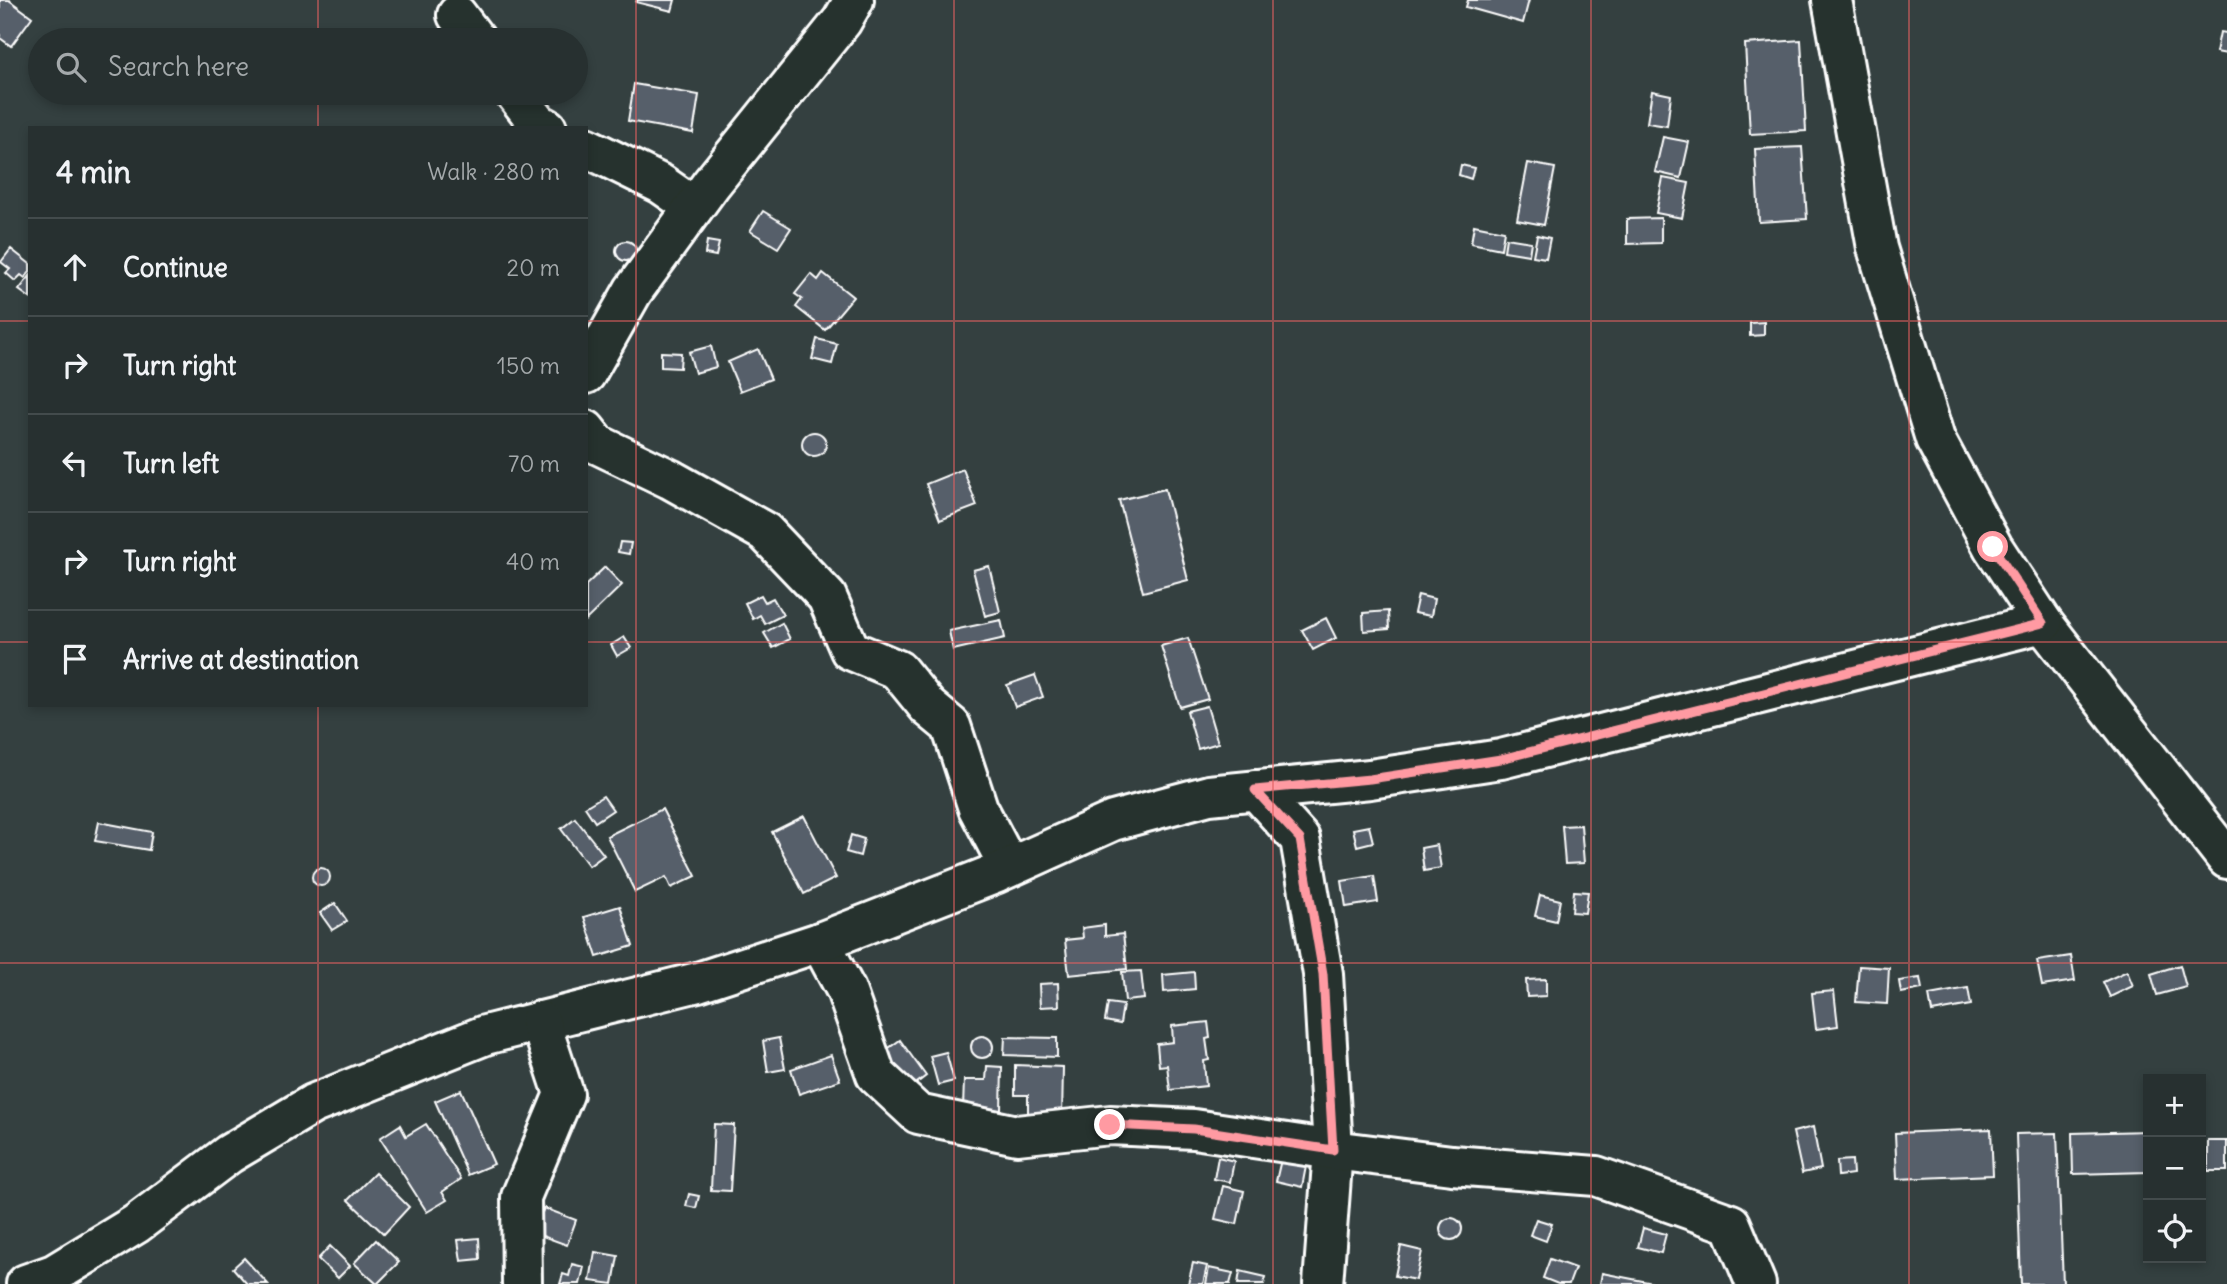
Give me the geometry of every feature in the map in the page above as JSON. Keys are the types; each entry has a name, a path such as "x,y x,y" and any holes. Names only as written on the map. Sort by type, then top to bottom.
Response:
{"street":[{"path":"588,370 633,291 694,207 842,22 854,0"},
{"path":"1832,0 1877,248 1935,439 1993,547 2043,623 2227,859"},
{"path":"524,105 543,126"},
{"path":"588,148 661,184 694,207"},
{"path":"588,433 597,444 670,479 765,532 827,597 850,650 898,670 928,707 951,726 978,807 1009,867"},
{"path":"26,1284 54,1274 136,1224 229,1154 313,1104 485,1035 698,982 820,942 1009,867 1113,821 1209,795 1370,779 1501,759 2043,623"},
{"path":"1255,790 1300,839 1323,974 1333,1150 1323,1284"},
{"path":"820,942 846,990 876,1075 918,1114 1017,1135 1110,1125 1194,1129 1452,1165 1596,1176 1731,1224 1755,1284"},
{"path":"522,1284 521,1197 564,1094 540,1021"}],"building":[{"path":"0,0 9,0 32,17 11,46 0,38"},
{"path":"675,0 672,11 636,2"},
{"path":"1468,0 1529,0 1523,23 1466,7"},
{"path":"2220,32 2227,33 2227,54 2216,52"},
{"path":"1801,40 1806,131 1750,134 1745,44"},
{"path":"634,84 699,95 693,133 628,121"},
{"path":"1652,91 1671,95 1667,126 1647,123"},
{"path":"1663,137 1689,142 1681,178 1655,172"},
{"path":"1802,147 1807,219 1759,222 1755,149"},
{"path":"1528,163 1555,168 1544,225 1517,220"},
{"path":"1461,165 1474,168 1471,179 1459,175"},
{"path":"1663,178 1689,183 1682,218 1656,213"},
{"path":"763,211 791,228 778,248 750,231"},
{"path":"1661,218 1661,243 1627,244 1627,219"},
{"path":"1474,225 1504,231 1501,249 1471,243"},
{"path":"1537,235 1550,238 1546,258 1533,256"},
{"path":"1506,238 1531,242 1529,255 1504,251"},
{"path":"626,241 633,244 636,251 633,258 626,261 619,258 616,251 619,244"},
{"path":"707,241 719,243 716,256 705,254"},
{"path":"11,249 28,262 28,274 25,278 21,275 15,281 6,273 10,269 1,262"},
{"path":"823,273 853,297 825,330 796,307 802,299 795,294 811,274 818,280"},
{"path":"28,279 28,297 19,290"},
{"path":"1764,322 1764,335 1750,336 1750,323"},
{"path":"817,339 837,344 832,364 812,359"},
{"path":"711,346 716,367 695,373 689,352"},
{"path":"758,349 771,379 740,391 728,362"},
{"path":"661,352 681,353 680,368 661,367"},
{"path":"814,432 823,435 826,444 823,453 814,456 805,453 802,444 805,435"},
{"path":"963,469 977,506 940,520 926,484"},
{"path":"1165,489 1188,580 1143,592 1119,500"},
{"path":"620,542 631,543 629,554 618,552"},
{"path":"989,566 1000,612 985,616 973,570"},
{"path":"605,567 622,585 588,618 588,583"},
{"path":"761,595 765,602 773,598 783,615 765,624 760,615 753,619 745,603"},
{"path":"1418,595 1434,599 1431,616 1414,613"},
{"path":"1388,611 1389,629 1364,631 1363,613"},
{"path":"1326,618 1336,638 1313,650 1302,630"},
{"path":"1001,620 1005,638 953,650 949,631"},
{"path":"782,623 790,639 773,648 764,633"},
{"path":"624,637 631,648 617,656 611,645"},
{"path":"1188,638 1208,699 1180,707 1161,646"},
{"path":"1035,675 1043,697 1015,707 1007,685"},
{"path":"1207,706 1218,743 1198,749 1187,711"},
{"path":"603,796 613,810 595,822 585,807"},
{"path":"662,809 696,876 671,888 666,877 635,892 607,836"},
{"path":"804,816 836,878 804,894 772,832"},
{"path":"575,818 604,855 589,866 561,829"},
{"path":"99,822 152,832 149,850 95,841"},
{"path":"1581,825 1584,863 1565,864 1562,826"},
{"path":"1369,826 1373,842 1357,846 1353,829"},
{"path":"851,835 864,839 860,856 846,852"},
{"path":"1437,845 1441,868 1424,871 1421,848"},
{"path":"321,868 327,871 330,877 327,883 321,886 315,883 312,877 315,871"},
{"path":"1374,876 1378,902 1346,907 1342,881"},
{"path":"1574,891 1588,892 1585,913 1572,912"},
{"path":"1540,895 1560,900 1556,921 1535,916"},
{"path":"335,903 347,921 332,930 320,913"},
{"path":"620,906 633,946 597,957 584,917"},
{"path":"1105,925 1105,936 1123,934 1127,969 1069,975 1065,940 1083,938 1082,928"},
{"path":"2071,956 2075,981 2042,986 2037,961"},
{"path":"2180,965 2186,987 2157,995 2151,974"},
{"path":"1859,966 1889,968 1887,1004 1856,1002"},
{"path":"1141,971 1144,999 1125,1001 1122,972"},
{"path":"2127,971 2133,986 2110,997 2103,982"},
{"path":"1194,972 1195,989 1164,992 1163,975"},
{"path":"1920,978 1922,989 1901,993 1899,981"},
{"path":"1546,979 1546,996 1527,997 1526,980"},
{"path":"1058,983 1059,1006 1040,1007 1039,984"},
{"path":"1968,988 1971,1005 1932,1012 1929,995"},
{"path":"1834,991 1838,1026 1816,1029 1812,993"},
{"path":"1108,1003 1123,1005 1120,1024 1105,1021"},
{"path":"1208,1022 1210,1038 1206,1039 1209,1060 1204,1061 1206,1086 1170,1090 1167,1065 1159,1066 1157,1044 1173,1042 1172,1026"},
{"path":"982,1036 990,1039 993,1047 990,1055 982,1058 974,1055 971,1047 974,1039"},
{"path":"1005,1037 1057,1038 1057,1057 1004,1055"},
{"path":"779,1038 785,1069 768,1072 763,1041"},
{"path":"900,1040 926,1076 909,1089 882,1053"},
{"path":"946,1052 954,1081 938,1085 930,1056"},
{"path":"831,1055 840,1080 799,1094 791,1069"},
{"path":"1015,1065 1063,1067 1062,1119 1028,1117 1028,1095 1015,1095"},
{"path":"987,1066 1002,1067 1001,1110 963,1109 964,1080 986,1080"},
{"path":"461,1090 494,1164 468,1175 435,1101"},
{"path":"426,1124 461,1179 442,1192 447,1200 427,1212 380,1138 400,1125 406,1136"},
{"path":"714,1124 734,1125 730,1191 711,1190"},
{"path":"1813,1127 1821,1169 1802,1173 1793,1132"},
{"path":"1991,1129 1993,1175 1897,1179 1895,1133"},
{"path":"2143,1131 2143,1172 2073,1174 2072,1133"},
{"path":"2057,1133 2063,1284 2021,1284 2016,1134"},
{"path":"2208,1141 2227,1141 2227,1171 2208,1171"},
{"path":"1282,1155 1307,1161 1302,1187 1276,1181"},
{"path":"1218,1157 1234,1161 1230,1182 1214,1179"},
{"path":"1852,1160 1853,1174 1838,1176 1837,1161"},
{"path":"375,1173 409,1207 384,1234 348,1200"},
{"path":"1223,1186 1244,1191 1237,1224 1215,1219"},
{"path":"689,1194 699,1196 696,1208 686,1206"},
{"path":"544,1208 576,1220 567,1245 534,1233"},
{"path":"1451,1218 1459,1221 1462,1229 1459,1237 1451,1240 1443,1237 1440,1229 1443,1221"},
{"path":"1536,1219 1552,1224 1546,1241 1530,1235"},
{"path":"1643,1228 1666,1234 1661,1253 1638,1247"},
{"path":"479,1238 480,1259 461,1261 458,1240"},
{"path":"376,1240 399,1262 377,1284 354,1263"},
{"path":"330,1246 350,1266 338,1278 318,1259"},
{"path":"1401,1246 1422,1251 1416,1280 1395,1276"},
{"path":"595,1252 618,1256 613,1284 590,1281"},
{"path":"244,1258 268,1284 247,1284 233,1268"},
{"path":"1550,1259 1575,1268 1569,1284 1558,1284 1543,1278"},
{"path":"1193,1263 1207,1266 1203,1284 1188,1284"},
{"path":"572,1264 584,1267 580,1284 560,1284 563,1274 569,1276"},
{"path":"1209,1268 1233,1273 1230,1284 1206,1284"},
{"path":"1240,1271 1266,1277 1264,1284 1238,1284"},
{"path":"1602,1273 1658,1284 1600,1284"}],"route":[{"path":"1110,1125 1194,1129 1333,1150 1323,974 1300,839 1255,790 1370,779 1501,759 2043,623 1993,547"}]}
